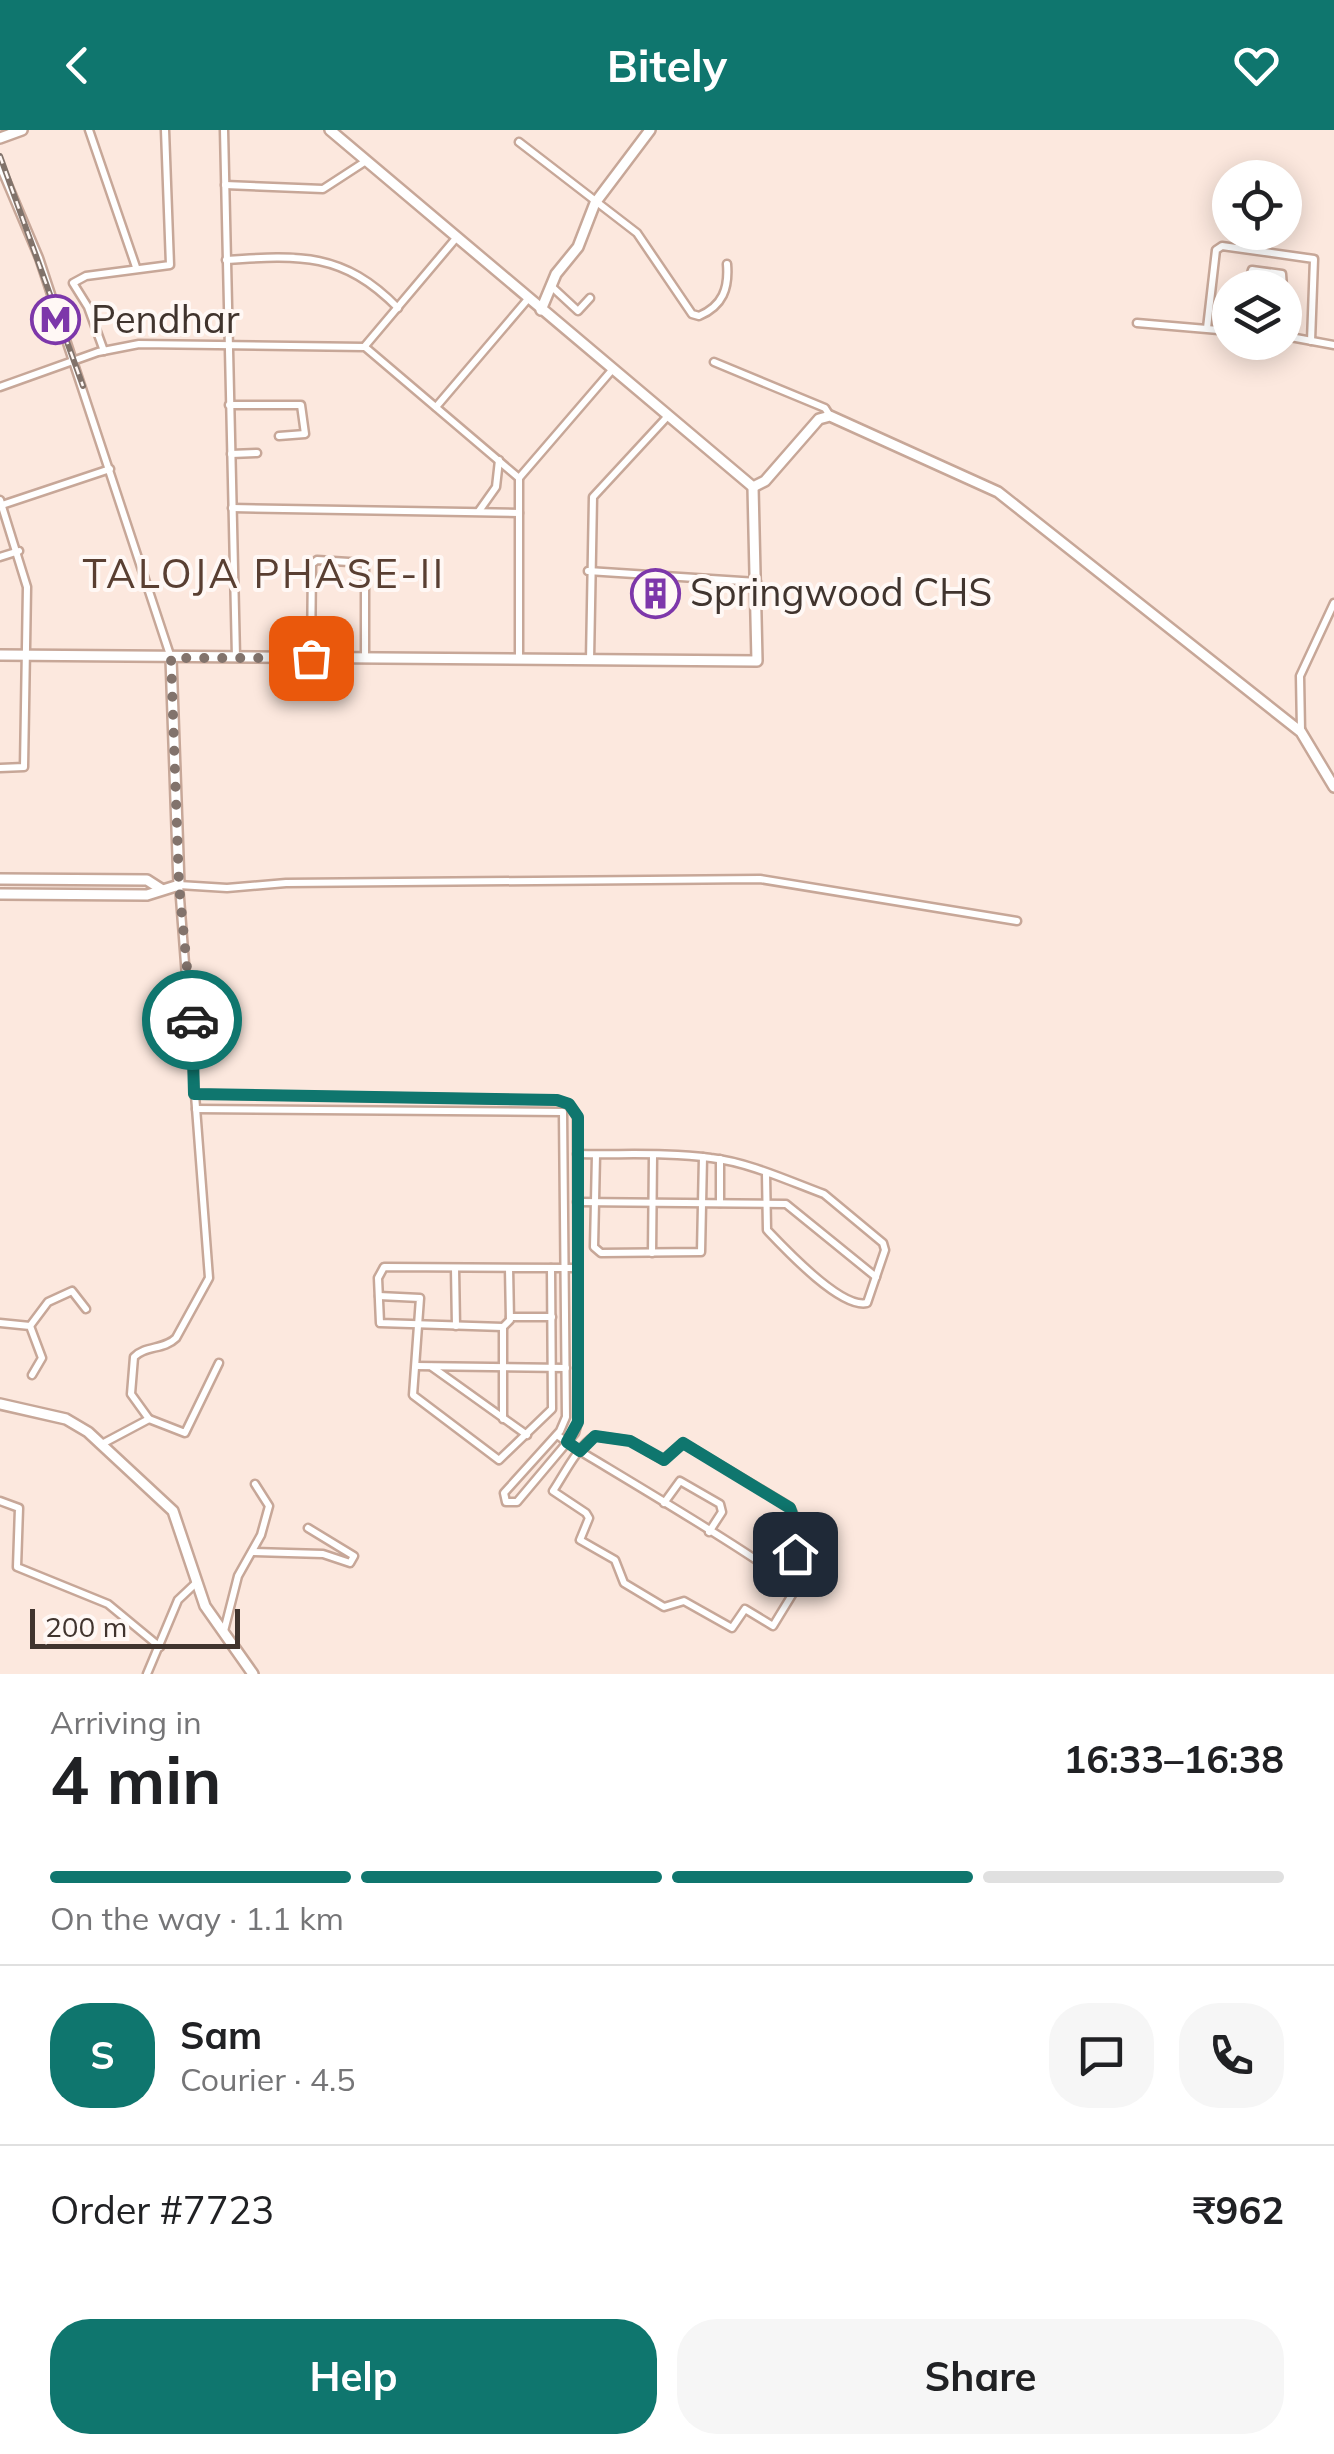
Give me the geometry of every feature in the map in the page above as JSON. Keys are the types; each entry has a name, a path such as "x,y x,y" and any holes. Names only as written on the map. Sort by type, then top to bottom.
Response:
{"street":[{"path":"0,138 22,130"},
{"path":"90,130 136,267"},
{"path":"104,350 73,283 86,276 170,265 165,130"},
{"path":"224,130 236,658"},
{"path":"0,655 757,661 753,487 330,130"},
{"path":"542,310 552,286 578,247 598,199 650,130"},
{"path":"520,142 598,199 636,234 692,314 699,316 714,308 728,285 727,264"},
{"path":"225,186 323,189 366,161"},
{"path":"0,166 39,258 171,658 179,885 209,1278 169,1346 151,1347 134,1358 134,1402 149,1419 185,1433 219,1363"},
{"path":"365,346 458,236"},
{"path":"1206,328 1216,250 1222,246 1314,259 1311,341"},
{"path":"226,260 287,256 338,263 356,272 398,308"},
{"path":"552,286 578,312 590,298"},
{"path":"436,407 528,299"},
{"path":"1137,323 1212,329"},
{"path":"1302,339 1334,345"},
{"path":"0,387 104,350 139,344 365,346 520,478"},
{"path":"714,362 825,408 830,416 998,492 1301,732 1334,787"},
{"path":"518,660 520,478 612,370"},
{"path":"229,405 301,405 305,434 279,436"},
{"path":"753,487 765,481 820,419 830,416"},
{"path":"590,660 588,571 593,497 667,417"},
{"path":"231,454 257,454"},
{"path":"478,512 496,486 499,460"},
{"path":"0,768 24,767 27,588 19,551 1,503 110,468"},
{"path":"232,508 519,513"},
{"path":"0,558 19,551"},
{"path":"311,658 312,564 317,560 365,563 365,658"},
{"path":"588,571 757,582"},
{"path":"1301,732 1300,676 1334,602"},
{"path":"0,879 134,879 147,880 160,889"},
{"path":"0,894 147,895 179,885 227,888 286,883 760,879 1017,921"},
{"path":"194,1094 557,1100 569,1104 578,1117 578,1422 567,1442 514,1505 506,1502 504,1493 557,1435 566,1417 563,1112 569,1104"},
{"path":"196,1109 563,1112"},
{"path":"578,1154 703,1157 766,1174 831,1198 881,1240 886,1250 865,1305 838,1295 764,1226 766,1174"},
{"path":"596,1154 598,1252 703,1250 703,1157"},
{"path":"652,1253 653,1156"},
{"path":"720,1160 720,1204"},
{"path":"578,1202 764,1203 795,1208 876,1278"},
{"path":"503,1327 381,1325 379,1272 384,1268 578,1268"},
{"path":"456,1268 456,1327"},
{"path":"503,1419 503,1327 510,1318 509,1268"},
{"path":"379,1296 420,1298 411,1390 494,1460 552,1408 552,1268"},
{"path":"30,1326 48,1302 72,1291 86,1309"},
{"path":"510,1318 552,1317"},
{"path":"0,1323 30,1326"},
{"path":"30,1326 42,1358 32,1376"},
{"path":"416,1366 566,1368"},
{"path":"432,1366 527,1434"},
{"path":"0,1404 66,1419 102,1444 173,1511 188,1545 205,1606 254,1674"},
{"path":"102,1444 149,1419"},
{"path":"557,1435 580,1451 780,1576 795,1590 773,1626 745,1609 732,1628 684,1601 664,1607 624,1583 614,1560 580,1540 590,1518 554,1494 580,1451 595,1436 624,1439 664,1460 683,1443 783,1504 792,1514 782,1532 796,1548 780,1576"},
{"path":"517,1477 530,1487"},
{"path":"664,1503 680,1481 720,1504 722,1512 709,1532"},
{"path":"224,1631 238,1576 252,1552 269,1506 255,1484"},
{"path":"0,1501 19,1508 17,1567 108,1604 160,1646"},
{"path":"252,1552 323,1554 350,1563 354,1556 348,1550 308,1528"},
{"path":"147,1674 178,1600 196,1583"}],"railway":[{"path":"0,156 83,386"}],"way so far":[{"path":"192,1020 179,885 171,658 311,658"}],"place":[{"name":"Pendhar","path":"56,320"},
{"name":"Springwood CHS","path":"655,593"}],"district":[{"name":"TALOJA PHASE-II","path":"264,574"}],"route":[{"path":"192,1020 194,1094 557,1100 569,1104 578,1117 578,1422 567,1442 580,1451 595,1436 624,1439 664,1460 679,1442 683,1443 790,1508 792,1514 782,1532 795,1544 795,1554"}]}
